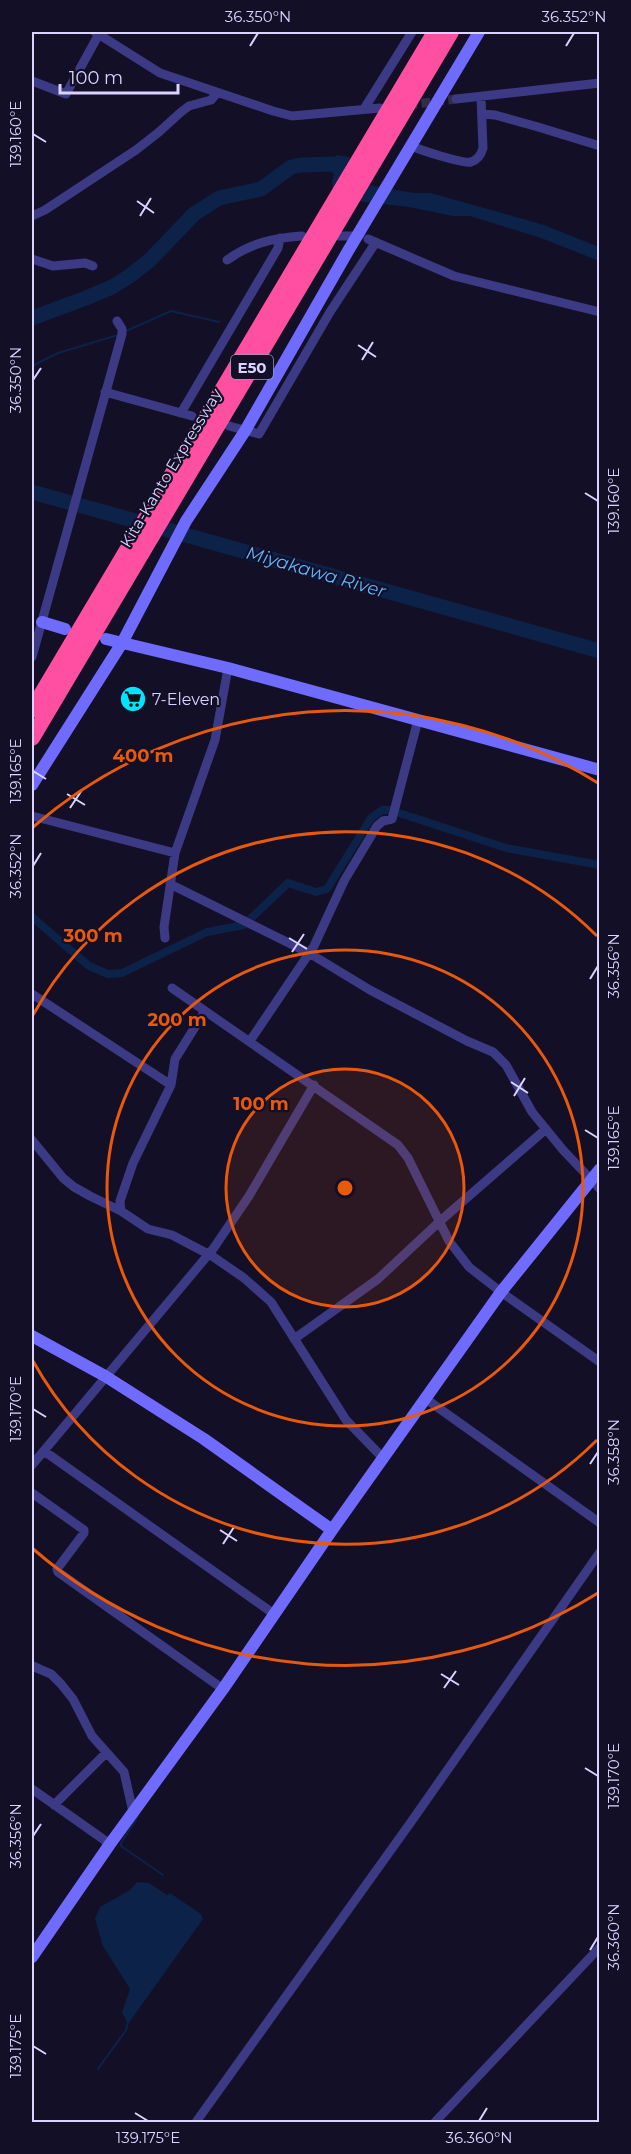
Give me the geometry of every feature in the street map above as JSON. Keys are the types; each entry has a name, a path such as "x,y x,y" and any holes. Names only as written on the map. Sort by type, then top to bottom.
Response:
{"highway":[{"name":"Kita-Kanto Expressway","path":"32,710 160,509 332,228 435,32"},
{"name":"Kita-Kanto Expressway","path":"379,140 451,32"},
{"name":"Kita-Kanto Expressway","path":"32,738 138,544"}],"street":[{"path":"364,109 412,32"},
{"path":"32,785 122,643 186,521 245,431 479,32"},
{"path":"32,81 66,94 97,33 160,73 263,109 292,116 380,108"},
{"path":"456,99 600,83"},
{"path":"32,216 53,205 136,150 189,106 211,100 217,93"},
{"path":"409,150 464,162 475,161 483,148 481,97"},
{"path":"482,114 506,118 600,146"},
{"path":"332,228 352,236"},
{"path":"227,260 249,246 280,238 302,236"},
{"path":"181,412 278,248 280,238"},
{"path":"229,426 259,434 372,240 454,276 600,312"},
{"path":"32,259 53,266 88,263 93,266"},
{"path":"32,657 122,334 117,321"},
{"path":"105,392 192,416"},
{"path":"42,622 65,629"},
{"path":"106,639 228,668 600,770"},
{"path":"165,938 164,927 175,854 215,740 228,668"},
{"path":"250,1041 309,953 344,881 364,848 380,823 386,819 392,819 418,720"},
{"path":"32,816 175,854"},
{"path":"32,1958 110,1844 223,1689 332,1530 501,1292 597,1179 532,1112 506,1065 493,1052 467,1041 370,990 309,953 170,884"},
{"path":"172,988 398,1144 408,1158 457,1254 469,1267 600,1362"},
{"path":"32,994 171,1085"},
{"path":"121,1211 120,1201 133,1163 171,1085 176,1059 205,1011"},
{"path":"32,1465 207,1255 236,1216 314,1084"},
{"path":"294,1340 378,1279 439,1222 546,1129"},
{"path":"32,1140 69,1183 90,1197 121,1211 148,1229 172,1235 244,1278 264,1294 346,1420 384,1459"},
{"path":"32,1336 105,1376 204,1439 332,1530"},
{"path":"426,1399 600,1523"},
{"path":"44,1450 274,1614"},
{"path":"32,1493 84,1530 57,1569 58,1572 223,1689"},
{"path":"196,2122 600,1552"},
{"path":"32,1666 51,1674 62,1684 73,1699 92,1736 124,1772 133,1812"},
{"path":"54,1804 106,1753"},
{"path":"32,1789 110,1844"},
{"path":"435,2122 600,1947"}],"water":[{"path":"336,155 349,157 369,185 414,193 431,193 544,225 599,247 599,261 541,238 470,216 453,216 409,207 357,201 333,193 334,174 328,166"},
{"path":"137,1882 149,1883 167,1895 170,1893 201,1914 203,1919 128,2024 122,2012 130,1989 103,1946 95,1919 100,1907 130,1890"}],"waterway":[{"path":"32,318 112,287 131,275 150,260 194,214 219,198 261,189 291,167 301,165 333,164 344,174"},
{"path":"126,331 171,311 219,322"},
{"path":"32,366 58,353 118,335"},
{"name":"Miyakawa River","path":"32,492 600,651"},
{"path":"32,917 89,966 108,974 122,973 207,932 244,925 288,883 316,892 327,889 371,818 382,810 390,810 506,848 600,865"},
{"path":"32,1661 41,1665"},
{"path":"139,1815 121,1846 163,1875"},
{"path":"98,2069 126,2030 128,2022"}],"tunnel":[{"path":"408,105 456,99"}],"place":[{"name":"7-Eleven","path":"133,699"}]}
